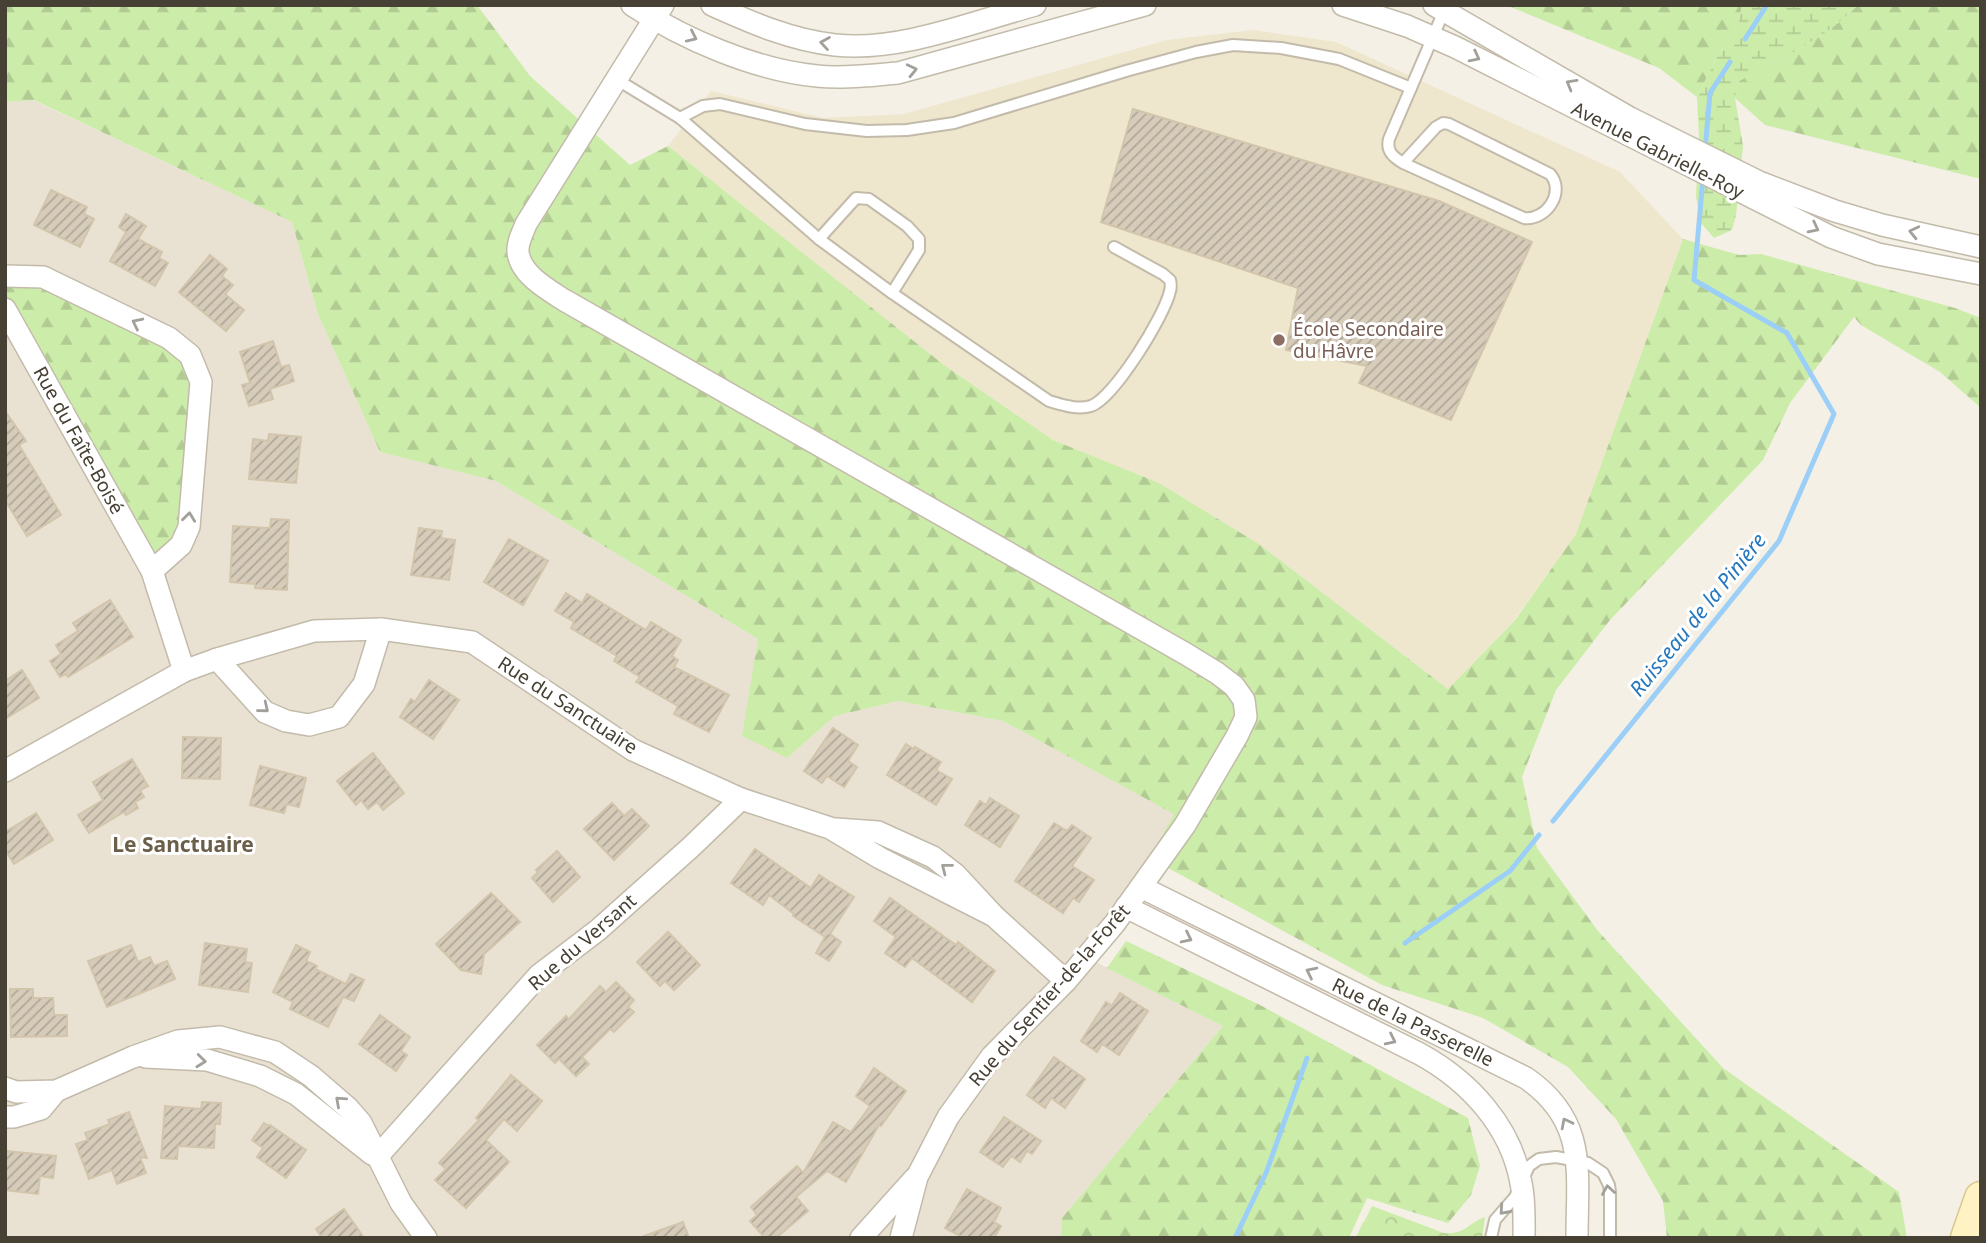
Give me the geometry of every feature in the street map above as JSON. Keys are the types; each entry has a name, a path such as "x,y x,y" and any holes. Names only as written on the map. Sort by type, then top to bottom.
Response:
{"street":[{"path":"632,5 659,12 737,57 778,69 818,76 862,76 922,68 1144,5"},
{"path":"712,5 780,33 854,46 913,39 1035,5"},
{"name":"Avenue Gabrielle-Roy","path":"1343,5 1408,26 1674,149 1756,190 1831,237 1878,254 1981,274"},
{"name":"Avenue Gabrielle-Roy","path":"1439,8 1630,118 1674,149"},
{"path":"616,79 659,12"},
{"name":"Rue du Sentier-de-la-Forêt","path":"616,79 526,224 518,252 530,275 564,300 1186,654 1234,686 1244,700 1246,717 1237,736 1185,825 1141,887 1066,981 992,1056 948,1117 917,1177 901,1238"},
{"name":"Avenue Gabrielle-Roy","path":"1756,190 1981,247"},
{"path":"5,276 43,277 169,338 190,355 201,382 189,527 181,545 152,571"},
{"name":"Rue du Faîte-Boisé","path":"5,309 152,571 184,671"},
{"path":"217,659 265,712 286,721 309,724 339,717 364,684 381,629"},
{"name":"Rue du Sanctuaire","path":"5,771 184,671 314,631 381,629 472,642 633,750 741,799 830,828 880,858 994,916 1066,981"},
{"name":"Rue du Versant","path":"377,1157 539,975 598,930 741,799"},
{"name":"Rue de la Passerelle","path":"1141,887 1526,1078 1543,1091 1561,1112 1571,1133 1577,1160 1577,1238"},
{"name":"Rue de la Passerelle","path":"1126,907 1420,1054 1453,1074 1475,1094 1497,1124 1515,1159 1522,1185 1524,1238"},
{"path":"5,1088 16,1092 57,1091 133,1057 207,1060 260,1076 296,1094 377,1157 401,1203 426,1238"},
{"path":"5,1116 13,1117 41,1109 57,1091"},
{"name":"Rue du Sentier-de-la-Forêt","path":"862,1238 917,1177"},
{"path":"1967,1238 1981,1198"}],"lane":[{"path":"1403,163 1436,127 1443,123 1449,124 1550,174 1556,181 1557,189 1548,209 1540,216 1524,218 1403,163 1390,152 1387,145 1433,37 1439,8"},
{"path":"680,118 703,106 720,104 805,124 867,131 907,130 954,123 1196,51 1233,45 1281,48 1339,59 1411,88"},
{"path":"616,79 680,118 819,239 891,293 1049,401 1073,408 1093,405 1109,393 1154,329 1171,290 1170,280 1163,274 1114,247"},
{"path":"819,239 856,198 869,199 907,226 919,239 919,250 891,293"},
{"path":"1491,1238 1495,1220 1516,1197 1529,1166 1539,1159 1556,1157 1577,1160 1597,1168 1607,1179 1610,1192 1610,1238"}],"shaded area":[{"name":"École Secondaire du Hâvre","path":"1253,30 1336,42 1620,172 1683,239 1576,534 1514,620 1448,689 1259,544 1159,483 1053,440 944,365 668,146 711,91 823,118 904,114 1167,40"},
{"path":"33,100 292,222 318,314 380,452 496,481 758,639 787,758 835,716 898,701 1003,721 1175,814 1088,958 1223,1026 1062,1218 1061,1238 5,1238 5,102"}],"green space":[{"path":"5,5 477,5 530,76 630,165 668,146 944,365 1053,440 1159,483 1259,544 1448,689 1515,620 1576,534 1683,239 1739,255 1761,254 1955,308 1981,318 1981,408 1940,372 1861,325 1854,317 1790,403 1763,460 1610,620 1556,690 1522,777 1537,848 1598,931 1723,1068 1899,1192 1907,1238 1667,1238 1663,1201 1616,1119 1568,1067 1483,1018 1382,985 1150,858 1174,814 1003,721 898,701 835,716 787,758 742,736 758,639 496,481 380,452 318,314 292,222 34,100 5,102"},
{"path":"1506,5 1742,5 1738,26 1717,57 1697,97 1659,68"},
{"path":"1742,5 1858,5 1817,38 1739,81 1735,98 1743,146 1736,215 1732,230 1714,238 1701,223 1696,197 1699,139 1697,97 1717,57 1738,26"},
{"path":"1858,5 1981,5 1981,179 1765,125 1735,98 1739,81 1817,38"},
{"path":"5,276 43,277 169,338 201,382 189,527 152,571 5,309"},
{"path":"1126,941 1260,1005 1468,1118 1480,1166 1471,1195 1448,1223 1367,1198 1349,1238 1061,1238 1062,1218 1223,1026 1107,968"},
{"path":"1372,1206 1444,1233 1462,1230 1485,1217 1482,1238 1356,1238"},
{"path":"1363,1222 1396,1238 1356,1238"}],"building":[{"path":"1133,109 1439,201 1532,242 1451,420 1359,383 1367,366 1286,350 1298,288 1101,222"},
{"path":"51,190 87,207 84,214 94,219 80,247 34,225"},
{"path":"126,214 146,226 138,239 162,252 159,258 168,263 155,286 110,261 126,232 119,227"},
{"path":"210,255 227,269 222,276 233,285 225,294 244,310 226,331 179,292"},
{"path":"273,341 281,367 289,365 294,381 270,389 273,399 249,406 242,385 250,383 240,352"},
{"path":"5,411 26,441 19,445 61,515 27,536 5,500"},
{"path":"269,434 301,437 296,483 249,479 253,439 268,441"},
{"path":"271,519 289,520 287,590 255,588 255,584 230,582 233,526 270,528"},
{"path":"419,528 442,531 441,538 455,540 449,580 411,575"},
{"path":"509,539 548,561 523,605 484,582"},
{"path":"566,593 582,603 587,594 646,630 651,622 681,640 672,656 678,660 674,667 729,695 709,732 674,714 678,706 636,682 640,677 614,661 617,656 571,628 574,622 555,611"},
{"path":"110,600 133,637 68,677 66,674 60,677 50,661 61,654 56,645 78,631 73,623"},
{"path":"22,670 39,698 5,719 5,681"},
{"path":"429,680 459,700 433,739 400,717 411,699 415,702"},
{"path":"833,728 858,745 848,761 857,767 844,787 827,776 822,783 804,771"},
{"path":"183,737 221,738 220,779 182,778"},
{"path":"906,744 941,762 936,770 952,779 936,805 887,775"},
{"path":"373,753 404,793 383,810 377,802 368,809 361,800 356,805 337,781"},
{"path":"132,759 148,786 140,790 144,797 135,802 138,808 126,815 124,812 89,833 78,815 103,800 93,782"},
{"path":"260,766 306,778 299,807 287,804 284,813 250,805"},
{"path":"990,798 1019,816 1000,847 965,825 980,801 986,805"},
{"path":"612,803 624,816 632,809 649,826 614,860 584,829"},
{"path":"36,813 53,840 14,864 5,850 5,832"},
{"path":"1054,823 1067,831 1072,825 1091,838 1072,866 1094,880 1079,902 1073,898 1063,913 1015,881"},
{"path":"755,849 811,888 819,875 854,897 830,934 841,942 829,961 816,953 825,937 793,916 794,914 769,895 763,905 731,883"},
{"path":"557,851 580,877 553,902 532,878 538,872 536,870"},
{"path":"491,893 520,922 484,954 481,974 461,970 436,944"},
{"path":"890,898 956,945 958,942 995,971 972,1002 912,958 905,967 885,953 896,937 874,921"},
{"path":"668,932 700,965 674,990 665,981 660,986 637,962"},
{"path":"205,943 247,949 245,962 252,963 248,992 199,985"},
{"path":"131,945 138,962 150,957 154,966 167,961 175,979 107,1007 88,961"},
{"path":"296,945 310,952 306,961 317,966 315,969 346,984 351,974 364,980 354,1001 343,997 328,1027 290,1009 293,1002 273,992"},
{"path":"616,982 634,1000 628,1007 634,1012 614,1032 610,1029 582,1057 589,1064 576,1076 559,1059 555,1063 537,1045 566,1016 569,1019 600,986 606,992"},
{"path":"10,989 33,989 33,998 53,998 54,1015 67,1015 67,1036 11,1037"},
{"path":"1120,993 1148,1011 1119,1055 1102,1044 1097,1052 1081,1041 1106,1002 1112,1006"},
{"path":"380,1015 410,1037 401,1051 407,1055 396,1071 359,1044"},
{"path":"1054,1057 1085,1079 1065,1108 1051,1098 1045,1108 1027,1095"},
{"path":"874,1068 906,1091 881,1126 879,1125 846,1182 827,1171 796,1197 808,1211 776,1238 765,1238 750,1221 757,1215 751,1207 797,1166 803,1173 833,1122 851,1132 870,1106 856,1096"},
{"path":"511,1075 542,1101 517,1131 504,1119 486,1140 509,1162 466,1208 435,1180 446,1169 439,1163 479,1120 476,1118"},
{"path":"202,1102 221,1103 220,1124 215,1124 214,1148 178,1146 177,1159 161,1158 165,1106 201,1109"},
{"path":"129,1112 147,1158 140,1157 146,1173 117,1184 112,1170 89,1179 76,1144 88,1140 85,1133 110,1124 108,1120"},
{"path":"1004,1117 1041,1141 1032,1154 1027,1151 1020,1162 1011,1156 1003,1167 980,1152"},
{"path":"264,1123 306,1150 286,1178 257,1157 263,1148 252,1140"},
{"path":"6,1151 56,1156 53,1178 40,1176 38,1194 5,1190"},
{"path":"967,1189 1001,1208 994,1222 1001,1226 994,1238 964,1238 945,1228"},
{"path":"344,1209 364,1238 322,1238 316,1229"},
{"path":"683,1222 689,1238 644,1238 644,1236"}],"waterway":[{"name":"Ruisseau de la Pinière","path":"1745,39 1767,5"},
{"name":"Ruisseau de la Pinière","path":"1705,151 1710,93 1730,62"},
{"name":"Ruisseau de la Pinière","path":"1553,821 1779,541 1834,414 1787,333 1694,280 1703,178"},
{"name":"Ruisseau de la Pinière","path":"1405,943 1510,871 1539,835"},
{"name":"Ruisseau de la Pinière","path":"1235,1238 1266,1173 1307,1058"}],"place":[{"name":"École Secondaire du Hâvre","path":"1279,340"}],"district":[{"name":"Le Sanctuaire","path":"183,845"}]}
